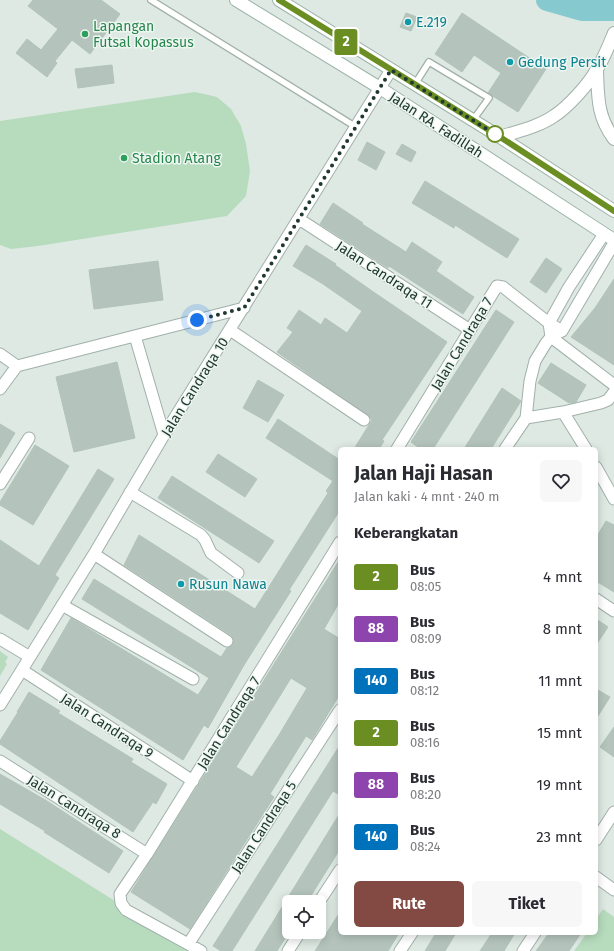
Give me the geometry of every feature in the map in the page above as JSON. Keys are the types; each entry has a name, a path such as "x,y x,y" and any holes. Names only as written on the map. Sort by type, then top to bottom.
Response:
{"main road":[{"name":"Jalan RA. Fadillah","path":"236,0 380,88 611,239"},
{"name":"Jalan RA. Fadillah","path":"279,0 500,137 614,211"},
{"path":"500,137 538,124 554,116 578,94 597,70 614,33"},
{"path":"597,70 599,106 603,122 614,139"}],"street":[{"name":"Jalan Candraqa 10","path":"0,705 94,554 164,435 391,70"},
{"name":"Jalan Candraqa 11","path":"298,219 470,330"},
{"path":"548,340 549,323 569,287 611,239"},
{"path":"506,447 526,418 532,372 535,361 548,340 562,331 611,239"},
{"name":"Jalan Candraqa 7","path":"398,447 496,287 500,286 508,291 549,323 562,331"},
{"path":"0,389 17,366 244,308"},
{"path":"230,330 364,420"},
{"path":"135,336 164,435"},
{"path":"548,340 614,385"},
{"path":"0,354 17,366"},
{"path":"526,418 563,412 605,402 614,392"},
{"path":"563,412 585,447"},
{"path":"0,484 29,438"},
{"path":"598,471 614,499"},
{"path":"130,492 201,535 211,553 238,573"},
{"name":"Jalan Candraqa 7","path":"189,943 126,910 121,903 120,894 193,781 338,545"},
{"path":"94,554 227,641"},
{"path":"598,600 614,610"},
{"path":"62,605 193,679"},
{"path":"0,639 30,657"},
{"name":"Jalan Candraqa 9","path":"22,670 193,781"},
{"name":"Jalan Candraqa 5","path":"189,943 338,713"},
{"name":"Jalan Candraqa 8","path":"0,761 147,854"},
{"path":"598,837 614,812"},
{"path":"324,895 338,873"},
{"path":"598,878 614,890"},
{"path":"400,951 411,935"},
{"path":"523,951 534,935"},
{"path":"288,951 296,939"},
{"path":"189,943 201,951"}],"lane":[{"path":"151,0 356,127"},
{"path":"415,84 429,62 489,98 473,120"}],"green space":[{"name":"Stadion Atang","path":"195,92 217,97 231,109 241,126 246,144 250,171 246,196 227,216 38,246 11,249 0,245 0,121"},
{"path":"0,651 8,657 5,662 7,664 0,676"},
{"path":"0,829 195,951 0,951"},
{"path":"603,909 614,917 614,951 574,951 586,935 598,935 598,916"}],"building":[{"name":"Lapangan Futsal Kopassus","path":"33,0 101,0 120,14 90,54 72,40 55,61 57,63 47,77 16,53 27,39 41,50 58,29 28,6"},
{"name":"E.219","path":"406,13 417,17 411,31 400,27"},
{"name":"Gedung Persit","path":"462,13 546,69 518,112 488,93 501,73 474,55 462,72 435,54"},
{"path":"112,65 114,83 78,88 75,69"},
{"path":"367,142 385,152 376,170 358,160"},
{"path":"402,144 416,152 411,162 396,154"},
{"path":"425,181 519,239 507,258 455,225 454,228 412,203"},
{"path":"333,203 363,223 362,224 406,252 412,242 442,262 436,271 474,297 463,314 389,266 388,268 320,224"},
{"path":"306,245 336,264 335,265 447,342 382,440 384,441 380,447 355,447 372,420 370,417 277,352 293,332 287,328 299,310 321,325 325,318 347,333 362,311 323,284 293,266"},
{"path":"546,258 562,269 546,293 530,282"},
{"path":"158,261 163,300 94,309 89,270"},
{"path":"614,279 614,365 571,337 595,308"},
{"path":"496,310 514,322 434,447 418,447 411,442"},
{"path":"117,362 135,438 74,452 56,377"},
{"path":"551,363 586,385 576,402 569,403 538,383"},
{"path":"258,380 284,395 268,422 243,408"},
{"path":"502,388 521,401 492,447 465,447"},
{"path":"278,419 338,459 338,513 289,590 291,591 244,665 208,728 204,725 183,760 41,670 71,618 198,695 209,678 82,599 94,579 221,657 227,648 233,644 233,638 231,635 124,565 139,535 255,609 328,493 326,491 333,481 266,438"},
{"path":"0,424 15,433 0,458"},
{"path":"35,445 69,466 33,525 0,505 0,502"},
{"path":"218,454 257,479 245,497 206,472"},
{"path":"98,469 114,479 55,575 59,578 28,630 0,613 0,540 39,566"},
{"path":"172,476 274,541 259,563 158,498"},
{"path":"606,521 614,525 614,592 598,582 598,535"},
{"path":"338,562 338,604 324,629 338,638 338,697 312,740 306,736 270,794 274,797 190,929 131,892","holes":["291,678 307,688 252,777 236,767"]},
{"path":"598,620 608,627 598,642"},
{"path":"598,690 610,697 598,716"},
{"path":"29,692 60,711 58,713 133,759 131,762 167,784 156,804 153,802 133,832 0,744 0,741"},
{"path":"614,727 614,757 600,747"},
{"path":"338,748 338,794 333,791 232,951 221,951 213,946"},
{"path":"0,774 47,801 123,851 109,873 44,832 45,831 0,804"},
{"path":"338,816 338,852 311,895 289,895"},
{"path":"282,907 282,939 285,939 277,951 255,951"},
{"path":"338,915 338,935 398,935 388,951 315,951 323,939 326,939 326,934"},
{"path":"435,935 455,935 445,951 425,951"},
{"path":"491,935 514,935 504,951 480,951"},
{"path":"548,935 580,935 569,951 536,951"}],"waterway":[{"path":"547,0 582,10 614,10"}],"bus line":[{"name":"2","path":"279,0 500,137 614,211"}],"place":[{"name":"E.219","path":"408,22"},
{"name":"Lapangan Futsal Kopassus","path":"85,34"},
{"name":"Gedung Persit","path":"510,62"},
{"name":"Stadion Atang","path":"124,158"},
{"name":"Rusun Nawa","path":"181,584"}],"route":[{"path":"197,320 244,308 391,70 495,134"}]}
